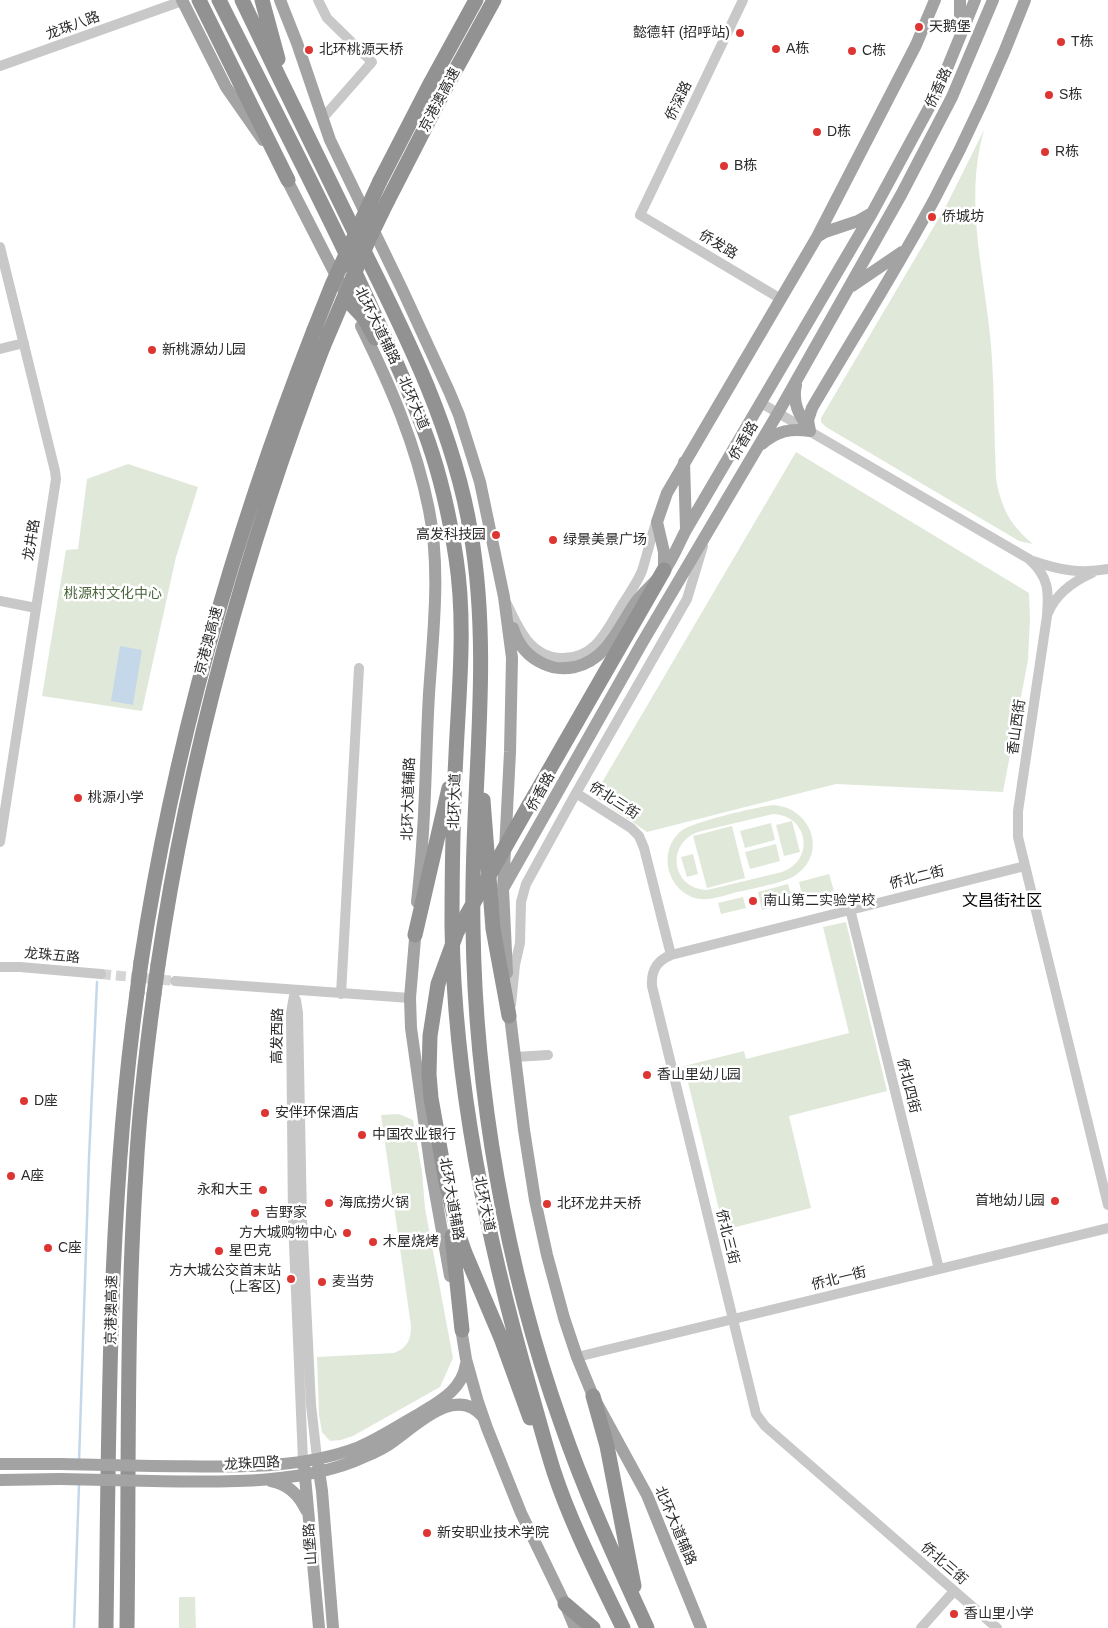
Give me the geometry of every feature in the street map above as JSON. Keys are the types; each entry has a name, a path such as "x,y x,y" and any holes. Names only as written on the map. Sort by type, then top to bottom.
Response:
{"highway":[{"path":"199,0 288,180"},
{"name":"北环大道","path":"219,0 351,264 407,388 429,443 447,509 456,561 461,610 462,650 456,757 453,961 457,1032 470,1127 480,1187 496,1258 517,1343 554,1474 594,1569 623,1628"},
{"name":"北环大道","path":"242,0 411,347 443,427 456,468 471,531 481,619 472,884 475,996 488,1120 507,1228 533,1333 560,1420 605,1535 646,1627"},
{"path":"262,0 294,108"},
{"name":"京港澳高速","path":"106,1628 112,1284 120,1154 131,1033 141,962 166,824 202,667 241,531 287,399 314,330 380,181 476,0"},
{"name":"京港澳高速","path":"127,1628 131,1269 136,1171 146,1051 158,964 178,846 203,727 256,534 280,463 324,347 388,200 444,91 494,0"},
{"path":"350,303 364,318 390,365 407,388"},
{"path":"462,1330 446,1182 429,1074 430,1036 438,984 457,932 664,570"},
{"path":"478,750 493,929 509,1016"},
{"path":"415,936 456,757"},
{"path":"446,1182 458,1233 465,1253 501,1338 524,1405 554,1474"},
{"path":"593,1396 604,1430 635,1588 646,1627"},
{"path":"565,1604 593,1628"}],"main road":[{"name":"北环大道辅路","path":"182,0 226,87 288,180 350,303 387,380 408,434 424,488 432,531 435,584 422,844 410,998 411,1028 422,1114 466,1361 484,1418 521,1513 565,1604 582,1628"},
{"name":"北环大道辅路","path":"280,0 297,43 330,140 426,339 459,416 480,482 504,597 510,637 512,683 503,889 509,1016 535,1200 555,1282 577,1357 593,1396 647,1495 702,1627"},
{"path":"664,570 664,552 658,526 658,517 668,493 684,462 817,236 916,45 935,0"},
{"path":"959,42 960,0"},
{"name":"侨香路","path":"504,597 514,633 523,649 534,659 548,666 569,668 589,662 605,650 638,599 664,570 872,213 937,93 959,42 974,0"},
{"name":"侨香路","path":"503,889 642,643 778,413 901,195 952,98 993,0"},
{"path":"810,431 808,420 812,408 906,250 960,149 1002,59 1024,0"},
{"path":"817,236 858,221 872,213"},
{"path":"849,287 906,250"},
{"path":"802,333 818,343"},
{"path":"798,378 795,391 796,404 799,414 810,431"},
{"path":"756,451 770,438 785,430 799,429 810,431"},
{"path":"684,462 686,530"},
{"name":"龙珠四路","path":"0,1464 235,1467 317,1458 370,1442 443,1399 461,1381 466,1361"},
{"name":"龙珠四路","path":"0,1480 214,1481 305,1474 350,1464 392,1443 426,1417 451,1405 461,1404 471,1407 484,1418"},
{"name":"山堡路","path":"317,1458 333,1628"},
{"name":"山堡路","path":"303,1461 319,1628"},
{"path":"259,1478 275,1481 292,1490 300,1498 309,1517"},
{"path":"565,1604 575,1628"}],"street":[{"name":"龙珠八路","path":"0,66 182,0"},
{"path":"318,0 327,18 372,62 322,119"},
{"name":"侨深路","path":"640,214 743,0"},
{"name":"侨发路","path":"640,214 781,299"},
{"name":"龙井路","path":"0,246 56,479 0,842"},
{"path":"0,349 24,343"},
{"name":"香山西街","path":"761,403 1029,560 1040,569 1046,582 1048,594 1047,616 1018,811 1018,837 1108,1205"},
{"path":"504,597 523,636 537,650 545,655 563,658 585,653 592,649 604,636 639,578 658,517"},
{"path":"509,1016 515,965 520,943 523,893 576,793 687,599 705,536"},
{"path":"1029,560 1068,571 1103,570"},
{"path":"1047,616 1053,604 1065,590 1084,576 1103,570"},
{"path":"0,601 36,608"},
{"path":"341,994 359,668"},
{"name":"侨北三街","path":"576,793 632,828 639,836 644,848 671,955 661,960 654,970 652,986 754,1408 760,1420 997,1628"},
{"name":"侨北二街","path":"671,955 1025,866"},
{"name":"侨北四街","path":"850,909 939,1269"},
{"name":"龙珠五路","path":"0,967 101,974"},
{"path":"175,981 410,998"},
{"name":"高发西路","path":"295,990 298,1014 300,1174 309,1374 317,1458"},
{"name":"高发西路","path":"295,990 291,1013 292,1169 303,1461"},
{"path":"515,1057 548,1055"},
{"name":"侨北一街","path":"577,1357 1108,1228"},
{"path":"921,1628 954,1591"}],"green space":[{"path":"984,130 975,187 978,245 990,330 996,480 1002,503 1009,518 1033,544 1019,541 826,427 821,422 821,418 946,206"},
{"path":"796,452 1029,593 1028,660 1003,792 836,784 647,832 594,796"},
{"name":"桃源村文化中心","path":"128,464 198,487 176,557 142,711 42,696 66,550 78,549 87,479"},
{"path":"772,805 785,807 796,813 811,832 812,854 806,865 796,875 764,886 708,899 689,896 673,881 669,871 669,850 673,840 681,831 711,819","holes":["773,814 785,816 794,822 800,830 803,839 803,849 800,858 793,866 782,872 707,890 695,888 686,882 680,874 677,865 677,855 687,838 698,832"]},
{"path":"792,821 800,852 784,856 776,825"},
{"path":"771,823 775,840 745,848 740,831"},
{"path":"732,826 745,878 707,888 693,836"},
{"path":"776,844 780,861 750,869 745,852"},
{"path":"693,854 698,874 687,877 681,857"},
{"path":"829,874 834,891 803,899 799,882"},
{"path":"788,884 793,902 762,910 758,892"},
{"path":"743,897 746,908 721,914 718,903"},
{"path":"846,922 887,1091 789,1116 811,1208 724,1230 684,1066 744,1051 746,1059 849,1033 823,927"},
{"path":"399,1114 413,1120 422,1172 425,1208 453,1358 440,1387 353,1436 330,1441 322,1432 319,1415 317,1357 394,1353 405,1346 410,1335 411,1326 381,1115"},
{"path":"179,1597 195,1597 196,1628 179,1628"}],"water":[{"path":"120,646 142,650 133,705 111,701"}],"waterway":[{"path":"79,1462 97,982"},
{"path":"74,1628 79,1485"}],"tunnel":[{"path":"101,974 175,981"}],"place":[{"name":"天鹅堡","path":"919,27"},
{"name":"懿德轩 (招呼站)","path":"740,33"},
{"name":"T栋","path":"1061,42"},
{"name":"A栋","path":"776,49"},
{"name":"北环桃源天桥","path":"309,50"},
{"name":"C栋","path":"852,51"},
{"name":"S栋","path":"1049,95"},
{"name":"D栋","path":"817,132"},
{"name":"R栋","path":"1045,152"},
{"name":"B栋","path":"724,166"},
{"name":"侨城坊","path":"932,217"},
{"name":"新桃源幼儿园","path":"152,350"},
{"name":"高发科技园","path":"496,535"},
{"name":"绿景美景广场","path":"553,540"},
{"name":"桃源小学","path":"78,798"},
{"name":"南山第二实验学校","path":"753,901"},
{"name":"香山里幼儿园","path":"647,1075"},
{"name":"D座","path":"24,1101"},
{"name":"安伴环保酒店","path":"265,1113"},
{"name":"中国农业银行","path":"362,1135"},
{"name":"A座","path":"11,1176"},
{"name":"永和大王","path":"263,1190"},
{"name":"首地幼儿园","path":"1055,1201"},
{"name":"海底捞火锅","path":"329,1203"},
{"name":"北环龙井天桥","path":"547,1204"},
{"name":"吉野家","path":"255,1213"},
{"name":"方大城购物中心","path":"347,1233"},
{"name":"木屋烧烤","path":"373,1242"},
{"name":"C座","path":"48,1248"},
{"name":"星巴克","path":"219,1251"},
{"name":"方大城公交首末站 (上客区)","path":"291,1279"},
{"name":"麦当劳","path":"322,1282"},
{"name":"新安职业技术学院","path":"427,1533"},
{"name":"香山里小学","path":"954,1614"}],"district":[{"name":"文昌街社区","path":"1002,902"}]}
